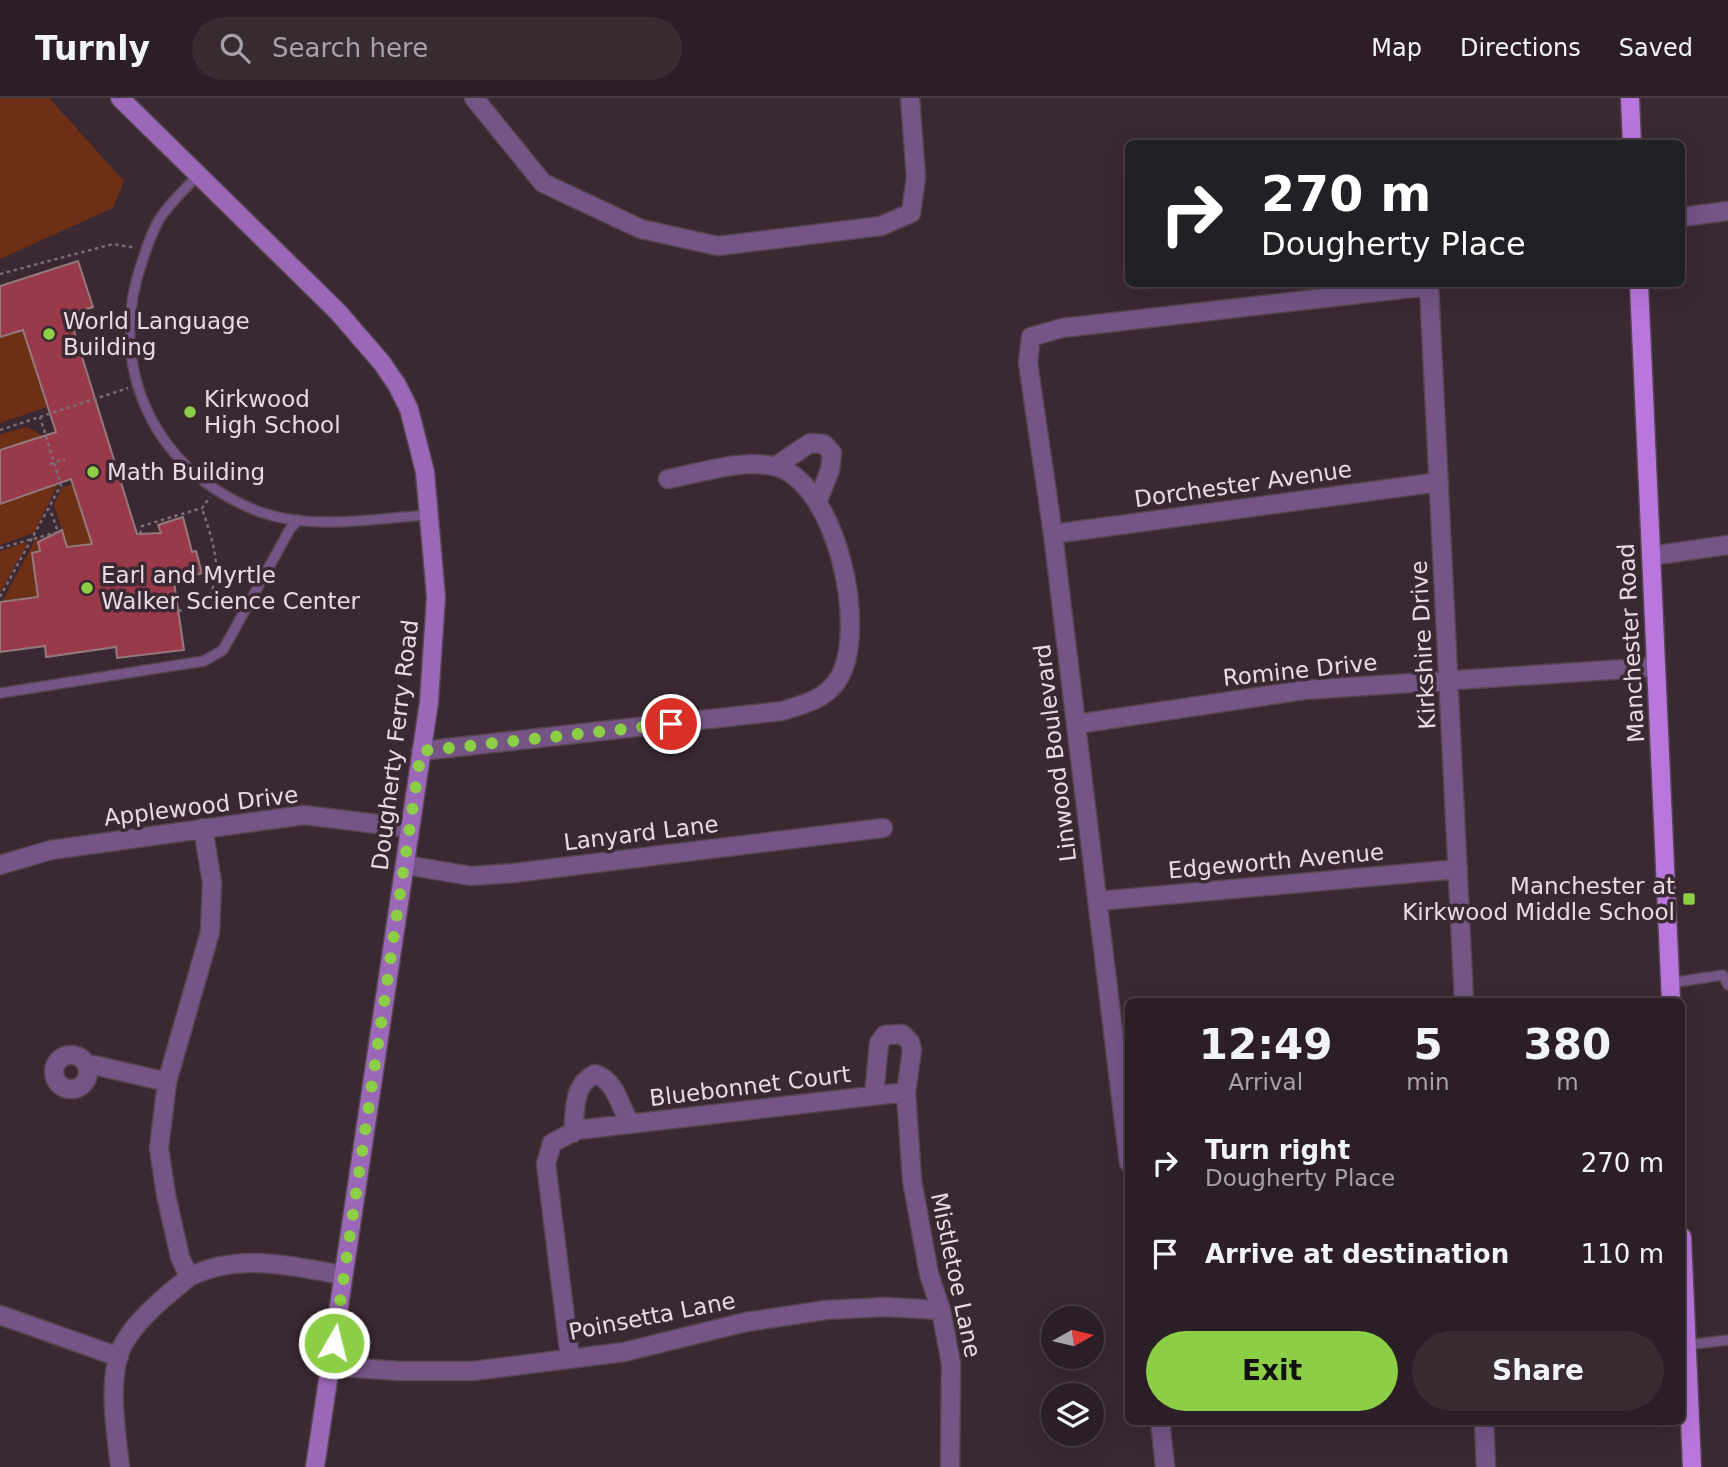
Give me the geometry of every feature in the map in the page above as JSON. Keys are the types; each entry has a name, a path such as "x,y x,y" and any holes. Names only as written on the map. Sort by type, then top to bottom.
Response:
{"main road":[{"name":"Dougherty Ferry Road","path":"120,98 338,312 383,363 409,409 425,472 436,597 429,702 315,1467"},
{"path":"1630,98 1632,140"},
{"name":"Manchester Road","path":"1639,287 1671,992"},
{"path":"1685,1324 1692,1467"}],"street":[{"path":"474,98 543,183 641,229 718,246 881,226 911,213 916,177 910,98"},
{"path":"1685,217 1728,211"},
{"name":"Linwood Boulevard","path":"1125,1104 1053,534 1028,363 1031,337 1062,328 1420,287"},
{"name":"Kirkshire Drive","path":"1429,287 1464,998"},
{"path":"776,466 810,443 824,444 832,453 832,462 818,500"},
{"path":"421,751 782,711 818,699 837,681 850,649 847,588 828,516 812,490 776,466 753,464 668,479"},
{"name":"Dorchester Avenue","path":"1053,534 1439,482"},
{"path":"1651,556 1728,545"},
{"name":"Romine Drive","path":"1077,724 1304,691 1656,667"},
{"name":"Applewood Drive","path":"0,865 51,850 304,816 410,828"},
{"path":"189,1277 180,1257 161,1171 160,1125 167,1082 210,932 212,883 202,828"},
{"name":"Lanyard Lane","path":"405,864 471,876 514,873 883,828"},
{"name":"Edgeworth Avenue","path":"1098,901 1458,869"},
{"name":"Bluebonnet Court","path":"570,1358 545,1164 552,1143 573,1133 631,1124 874,1096 906,1092 911,1064 910,1042 902,1034 885,1035 879,1043 874,1096"},
{"path":"86,1067 94,1065 167,1082"},
{"name":"Bluebonnet Court","path":"573,1133 577,1091 585,1079 595,1074 608,1078 615,1089 620,1109 631,1124"},
{"name":"Mistletoe Lane","path":"906,1092 912,1180 929,1274 941,1310 951,1364 950,1467"},
{"path":"120,1467 114,1399 119,1357 126,1339 169,1293 189,1277 218,1264 243,1261 343,1275"},
{"name":"Poinsetta Lane","path":"330,1366 398,1371 474,1371 624,1352 746,1322 825,1310 885,1307 941,1310"},
{"path":"0,1315 119,1357"},
{"path":"1160,1425 1165,1467"},
{"path":"1484,1425 1486,1467"}],"lane":[{"path":"199,174 162,215 134,285 128,318 131,360 147,413 162,439 186,466 216,489 261,512 298,520 429,515"},
{"path":"0,693 204,661 223,650 290,529 298,520"},
{"path":"1671,992 1726,975 1728,985"},
{"path":"1686,1345 1728,1340"}],"path":[{"path":"0,274 113,244 146,250"},
{"path":"0,430 138,384"},
{"path":"0,597 61,485 52,463 40,417"},
{"path":"52,463 65,459"},
{"path":"141,534 142,526 202,508 216,489"},
{"path":"178,611 201,603 215,582 216,554 202,508"},
{"path":"0,548 58,532 50,509"}],"shaded area":[{"path":"0,98 49,98 124,181 113,208 0,259"},
{"path":"23,330 47,407 0,423 0,337"},
{"path":"27,427 43,436 0,450 0,434"},
{"path":"58,484 34,533 0,545 0,504"},
{"path":"73,484 92,544 67,547 54,505 62,487"},
{"path":"36,538 41,540 38,542 40,551 32,553 38,597 2,602"},
{"path":"26,542 27,545 0,593 0,551"}],"building":[{"path":"78,261 93,307 69,315 137,534 161,533 158,525 183,517 192,552 196,551 202,573 174,582 184,650 117,658 116,647 46,657 45,646 0,652 0,602 38,597 32,553 40,551 38,542 62,530 67,547 92,544 71,479 0,504 0,450 56,432 23,330 0,337 0,286"}],"place":[{"name":"World Language Building","path":"49,334"},
{"name":"Kirkwood High School","path":"190,412"},
{"name":"Math Building","path":"93,472"},
{"name":"Earl and Myrtle Walker Science Center","path":"87,588"},
{"name":"Manchester at Kirkwood Middle School","path":"1689,899"}],"route":[{"path":"334,1343 421,751 671,724"}]}
